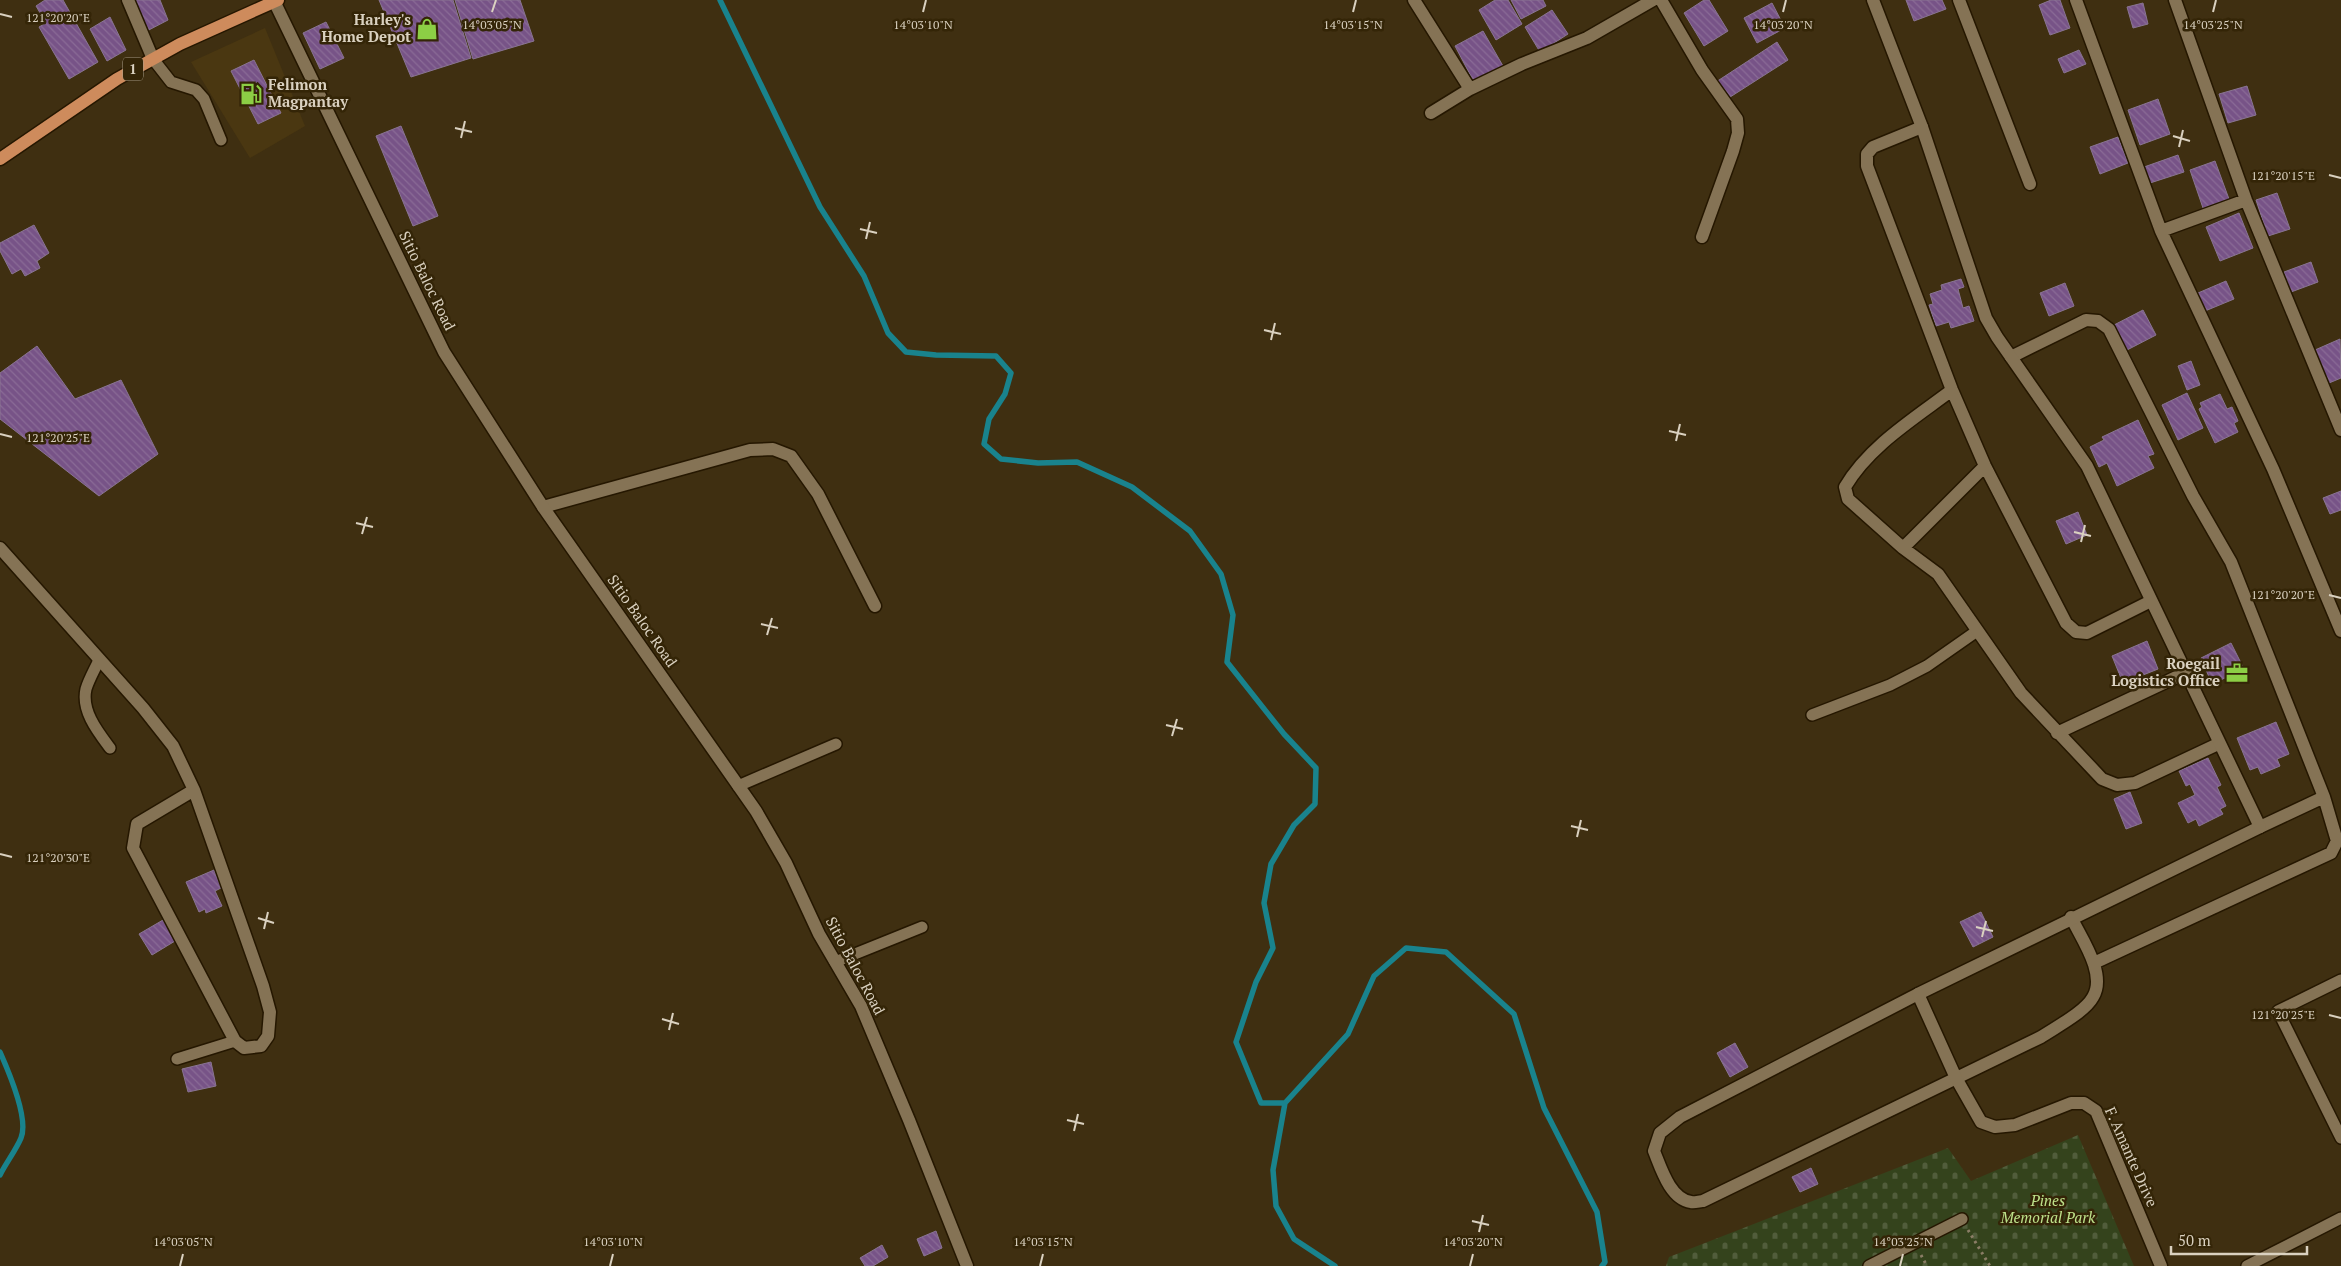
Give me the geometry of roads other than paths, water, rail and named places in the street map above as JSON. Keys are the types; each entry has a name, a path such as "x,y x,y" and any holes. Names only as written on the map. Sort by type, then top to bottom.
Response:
{"main road":[{"name":"1","path":"0,159 117,79 180,44 276,1"}],"street":[{"path":"128,0 153,59"},
{"path":"1414,0 1470,89"},
{"path":"1431,113 1470,89 1522,64 1587,38 1653,0"},
{"path":"1661,0 1702,70 1736,118 1738,133 1733,151 1702,237"},
{"path":"1873,0 1922,127 1986,318 1997,337 2086,466 2218,744 2260,827"},
{"path":"1959,0 2030,184"},
{"path":"2076,0 2161,231 2273,469 2341,631"},
{"path":"2175,0 2246,200 2341,430"},
{"name":"Sitio Baloc Road","path":"276,1 444,352 543,508 738,786 786,863 819,934 861,1006 967,1266"},
{"path":"1922,127 1873,147 1866,154 1867,166 1952,390 1985,466 2066,624 2076,632 2087,633 2151,601"},
{"path":"2161,231 2246,200"},
{"path":"2011,357 2086,320 2098,321 2109,329 2192,496 2231,562 2324,797 2337,841 2331,853 2094,963"},
{"path":"1952,390 1886,441 1853,473 1845,487 1848,500 1903,548 1938,574 2021,693 2102,779 2117,785 2135,783 2218,744"},
{"path":"543,508 750,450 773,449 791,456 818,494 875,606"},
{"path":"1903,548 1985,466"},
{"path":"0,548 143,708 172,746 194,790 263,986 270,1012 268,1036 261,1046 244,1048 235,1041 133,848 137,824 194,790"},
{"path":"2057,732 2185,673"},
{"path":"2071,918 2094,963 2097,985 2094,997 2082,1009 2041,1037 1703,1200 1691,1202 1675,1194 1662,1171 1654,1151 1660,1133 1680,1117 1918,994 2071,918 2324,797"},
{"name":"F. Amante Drive","path":"1918,994 1956,1078 1981,1122 1995,1127 2015,1124 2070,1103 2084,1103 2096,1111 2161,1266"}],"lane":[{"path":"153,59 171,82 196,90 204,99 221,140"},
{"path":"1812,715 1890,685 1927,666 1977,631"},
{"path":"99,660 86,690 87,706 92,723 110,748"},
{"path":"738,786 836,744"},
{"path":"835,962 922,927"},
{"path":"2341,980 2278,1011 2341,1138"},
{"path":"177,1059 235,1041"},
{"path":"2247,1266 2341,1218"},
{"path":"1869,1266 1962,1219"}],"waterway":[{"path":"720,0 820,207 864,276 888,333 906,352 936,355 996,356 1011,373 1005,394 989,419 984,444 1001,459 1038,463 1077,462 1132,487 1190,531 1221,574 1233,615 1227,662 1284,734 1316,768 1315,804 1294,825 1271,864 1264,903 1273,948 1256,982 1236,1042 1261,1103 1285,1103"},
{"path":"1335,1266 1294,1239 1276,1206 1273,1170 1285,1103 1348,1034 1374,976 1406,948 1446,952 1514,1014 1544,1108 1597,1212 1605,1262 1602,1266"},
{"path":"0,1052 20,1107 23,1130 19,1143 0,1175"}],"place":[{"name":"Harley's Home Depot","path":"427,29"},
{"name":"Felimon Magpantay","path":"251,94"},
{"name":"Roegail Logistics Office","path":"2237,673"}],"park label":[{"name":"Pines Memorial Park","path":"2048,1210"}]}
